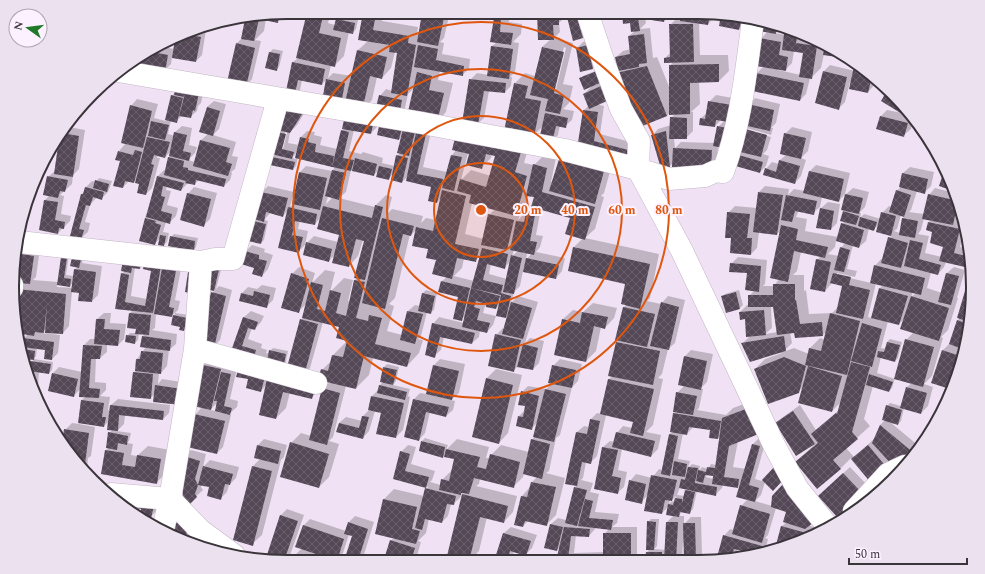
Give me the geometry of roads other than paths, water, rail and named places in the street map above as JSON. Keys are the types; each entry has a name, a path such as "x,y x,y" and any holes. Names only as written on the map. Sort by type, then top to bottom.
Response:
{"street":[{"path":"589,19 621,109 639,141 638,169 682,251 797,488 825,523"},
{"path":"126,72 422,123 558,149 638,169 669,179 705,176 716,171 723,172 730,153 740,113 752,25"},
{"path":"23,242 201,262 216,258 232,259 278,99"},
{"path":"164,525 170,499 195,349 201,262"},
{"path":"195,349 316,383"},
{"path":"876,487 888,474 892,472"},
{"path":"118,495 170,499 200,530 225,548"}]}
